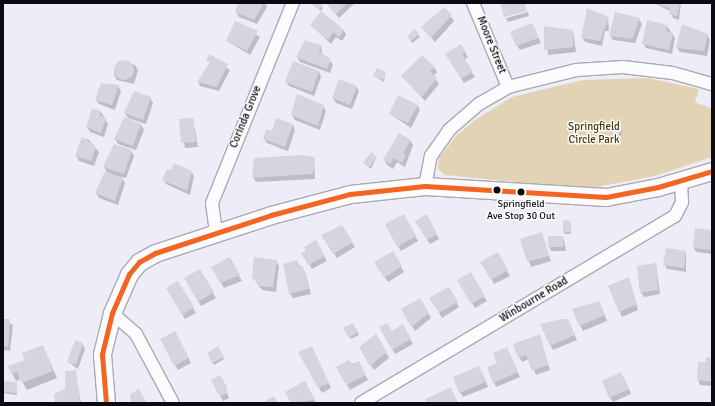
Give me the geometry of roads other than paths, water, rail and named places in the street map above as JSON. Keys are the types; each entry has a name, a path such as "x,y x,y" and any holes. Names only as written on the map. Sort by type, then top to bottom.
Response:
{"street":[{"name":"Corinda Grove","path":"216,232 212,203 293,3"},
{"name":"Moore Street","path":"474,3 508,87"},
{"path":"425,186 431,156 450,130 479,104 508,87 576,70 623,67 673,73 712,84"},
{"path":"106,403 102,354 112,313 121,287 139,262 216,232 330,198 425,186 606,197 681,181 712,171"},
{"name":"Winbourne Road","path":"361,403 674,216 682,202 681,181"},
{"path":"112,313 136,334 173,403"}],"place":[{"name":"Springfield Ave Stop 30 Out","path":"521,192"}],"park label":[{"name":"Springfield Circle Park","path":"594,134"}]}
